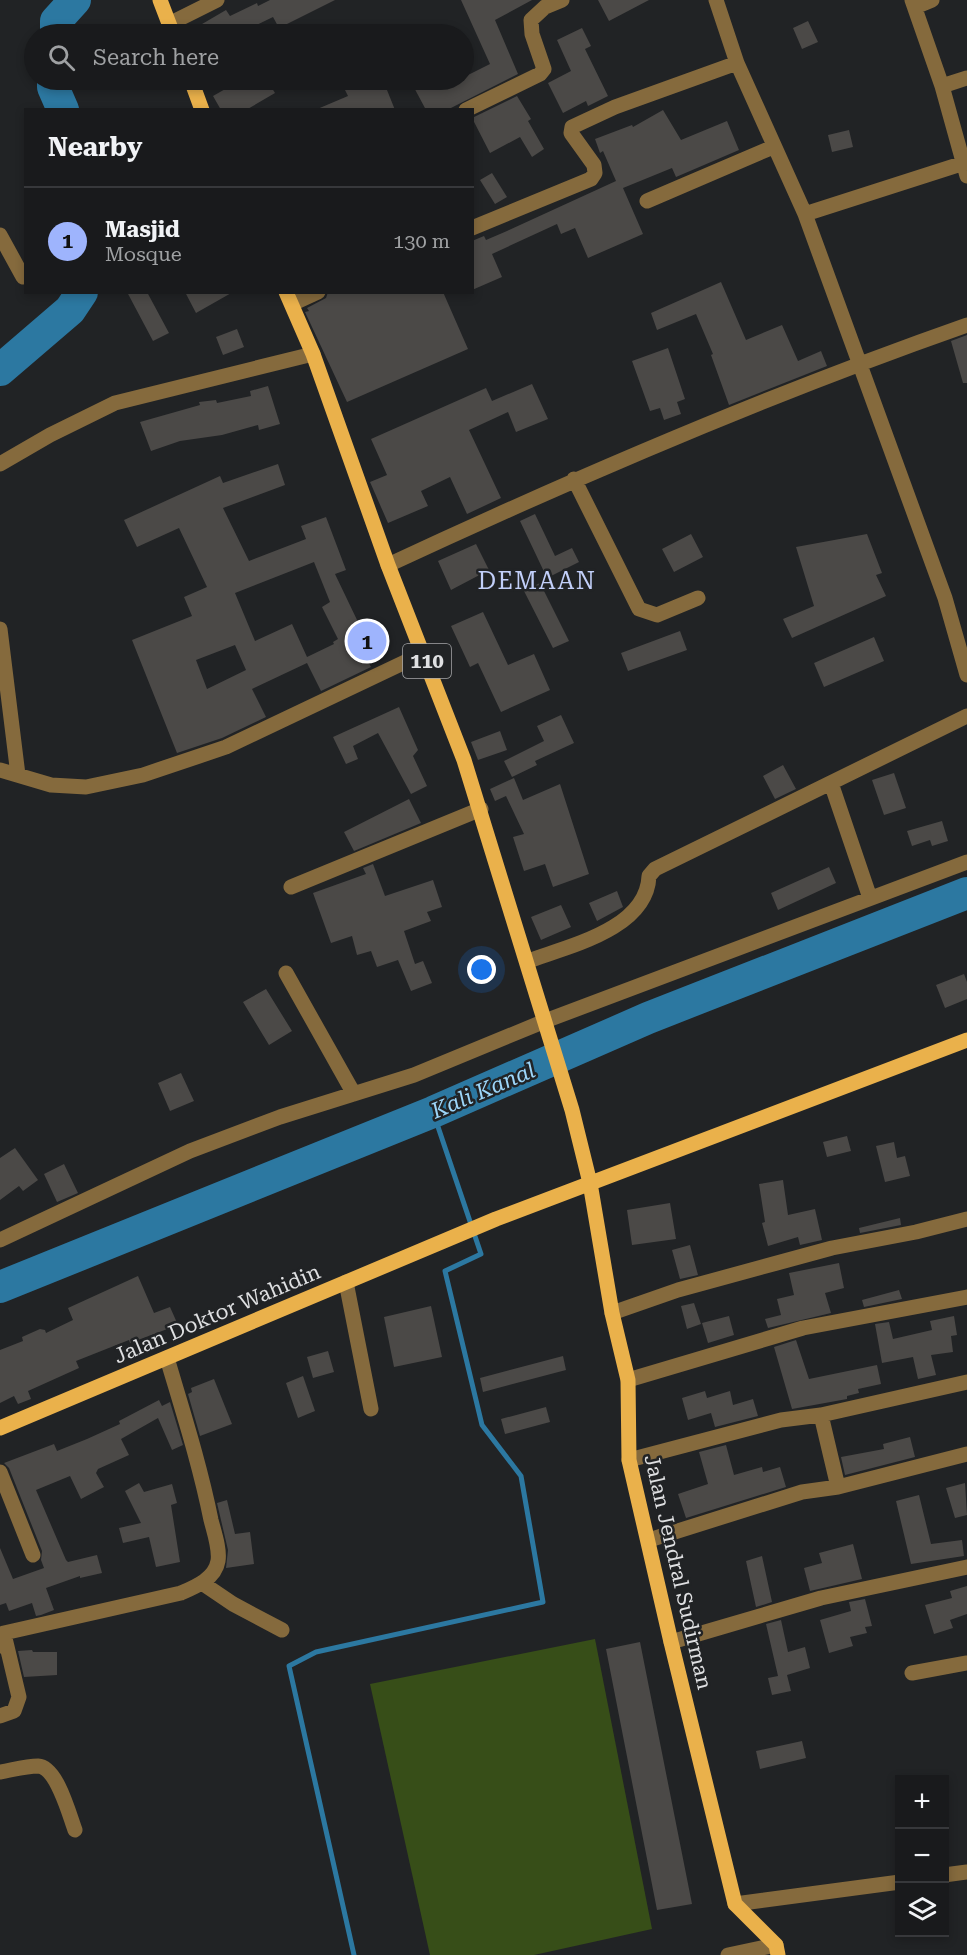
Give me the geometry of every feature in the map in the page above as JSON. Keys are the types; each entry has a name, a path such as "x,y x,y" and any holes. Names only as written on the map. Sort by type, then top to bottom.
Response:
{"main road":[{"path":"160,0 169,24"},
{"path":"195,90 201,108"},
{"name":"110","path":"289,298 313,354 388,565 424,653 481,809 547,1028"},
{"name":"Jalan Jendral Sudirman","path":"547,1028 572,1110 590,1184 612,1312 627,1380 629,1460 735,1904"},
{"name":"Jalan Doktor Wahidin","path":"0,1428 496,1219 967,1040"},
{"path":"735,1904 777,1950"}],"street":[{"path":"179,24 218,0"},
{"path":"470,108 540,74 544,69 531,34 531,20 545,7 562,0"},
{"path":"716,0 737,63 805,214 945,598 967,675"},
{"path":"805,214 966,173 942,86 914,4 932,0"},
{"path":"474,227 591,179 596,173 594,165 571,134 572,126 615,107 737,63"},
{"path":"942,86 967,78"},
{"path":"647,201 773,147"},
{"path":"0,235 23,277"},
{"path":"289,298 308,294"},
{"path":"388,565 574,479 859,365 967,325"},
{"path":"0,464 50,435 115,403 313,354"},
{"path":"574,479 639,609 657,615 698,598"},
{"path":"0,628 18,775"},
{"path":"0,770 51,785 86,787 143,775 226,747 424,653"},
{"path":"528,962 602,933 630,916 649,888 649,876 655,869 967,716"},
{"path":"831,783 870,898"},
{"path":"291,887 481,809"},
{"path":"0,1240 190,1150 547,1028 870,898 967,862"},
{"path":"286,973 354,1094"},
{"path":"612,1312 678,1290 832,1248 916,1232 967,1219"},
{"path":"346,1282 371,1409"},
{"path":"627,1380 803,1328 967,1297"},
{"path":"0,1716 14,1711 19,1696 1,1635 181,1593 202,1583 214,1571 218,1560 201,1470 167,1359"},
{"path":"629,1460 781,1420 821,1415 967,1382"},
{"path":"821,1415 838,1487"},
{"path":"649,1540 802,1492 838,1487 967,1454"},
{"path":"0,1472 33,1555"},
{"path":"671,1642 821,1598 967,1567"},
{"path":"202,1583 233,1604 282,1630"},
{"path":"912,1673 967,1663"},
{"path":"0,1772 40,1766 48,1771 57,1781 75,1830"},
{"path":"949,1874 967,1872"},
{"path":"735,1904 895,1883"},
{"path":"728,1955 777,1950"}],"green space":[{"path":"595,1639 652,1929 534,1955 430,1955 370,1684"}],"building":[{"path":"270,0 335,0 287,24 277,24 273,17 259,24 202,24 226,10 230,16 257,3 258,6"},
{"path":"461,0 532,0 495,20 518,74 451,108 425,108 415,90 474,90 474,72 490,64 474,24 472,24"},
{"path":"598,0 649,0 609,21"},
{"path":"808,21 818,42 802,49 793,28"},
{"path":"582,28 591,46 585,49 608,96 588,106 586,101 563,113 548,83 571,71 557,40"},
{"path":"224,90 273,90 275,93 249,108 220,108 213,96"},
{"path":"345,90 387,90 394,108 320,108 348,96"},
{"path":"517,96 531,119 528,121 544,149 532,157 520,137 490,153 474,122 474,117"},
{"path":"663,110 681,140 727,121 739,150 676,177 672,168 623,188 643,234 588,258 575,228 561,234 557,224 492,254 502,277 474,289 474,240 484,236 486,240 616,181 595,139 632,125 633,127"},
{"path":"849,130 853,147 832,152 828,135"},
{"path":"492,173 507,197 495,204 480,180"},
{"path":"721,282 746,340 782,325 798,361 821,351 827,366 729,405 711,355 713,354 696,314 657,330 651,313"},
{"path":"128,294 148,294 169,333 153,341"},
{"path":"186,294 229,294 196,313"},
{"path":"327,294 444,294 468,349 347,402 305,312 309,311 307,308 326,298"},
{"path":"237,329 244,347 223,355 216,337"},
{"path":"967,335 967,383 963,383 951,341"},
{"path":"668,348 685,399 677,402 681,414 664,420 660,408 650,411 632,361"},
{"path":"532,384 548,419 516,432 508,412 469,430 501,498 467,514 450,477 421,491 428,506 388,523 370,482 387,475 371,439 486,388 492,401"},
{"path":"268,386 280,424 259,430 258,425 222,435 180,441 151,451 140,422 200,405 199,402 216,400 217,403 251,396 250,391"},
{"path":"278,464 285,485 223,508 249,561 306,539 301,526 326,517 346,570 335,574 358,622 350,626 371,667 321,691 307,663 252,689 266,717 222,738 177,753 132,640 192,616 184,597 207,587 179,528 137,547 124,520 220,476 223,483","holes":["314,562 330,602 322,607 338,639 333,642 334,644 307,657 292,624 255,641 235,593","235,645 246,670 207,689 196,660"]},
{"path":"535,514 555,556 572,548 579,562 547,578 520,521"},
{"path":"691,534 703,557 674,572 662,549"},
{"path":"867,534 882,573 876,575 886,596 792,638 783,619 814,606 796,547"},
{"path":"476,544 489,570 451,590 438,561"},
{"path":"540,583 569,641 553,648 524,591"},
{"path":"483,612 508,665 534,654 550,690 501,712 478,663 470,667 451,626"},
{"path":"680,631 687,650 628,671 621,653"},
{"path":"874,637 884,661 824,687 814,663"},
{"path":"399,707 418,750 413,756 427,786 411,794 378,733 353,746 358,759 346,764 333,737"},
{"path":"561,715 574,743 535,761 537,765 512,777 504,761 544,741 537,726"},
{"path":"500,731 507,750 478,760 471,742"},
{"path":"783,765 796,789 775,799 763,776"},
{"path":"894,773 906,808 884,815 872,780"},
{"path":"514,778 523,800 560,784 589,874 553,887 545,864 524,871 513,837 524,834 506,796 495,801 490,789"},
{"path":"409,799 421,823 354,851 344,832"},
{"path":"942,821 948,841 932,846 930,840 912,846 907,831"},
{"path":"373,864 385,896 433,880 442,907 427,912 431,921 404,931 415,964 423,961 432,983 411,991 398,960 377,967 371,951 357,955 352,936 331,943 313,893 366,874 363,868"},
{"path":"829,867 836,883 778,910 771,893"},
{"path":"617,891 623,907 597,921 589,903"},
{"path":"561,905 571,927 541,940 531,917"},
{"path":"964,974 967,982 967,999 945,1008 936,985"},
{"path":"266,989 292,1031 269,1045 243,1002"},
{"path":"181,1073 194,1101 170,1111 158,1083"},
{"path":"847,1136 851,1151 827,1157 823,1142"},
{"path":"894,1142 897,1158 905,1156 910,1176 885,1182 876,1146"},
{"path":"15,1148 38,1180 23,1191 19,1186 0,1200 0,1158"},
{"path":"64,1164 78,1193 57,1202 44,1174"},
{"path":"783,1180 788,1215 815,1209 822,1240 800,1245 798,1237 768,1246 762,1223 765,1222 759,1184"},
{"path":"670,1203 676,1239 632,1245 627,1210"},
{"path":"900,1218 901,1225 860,1233 859,1228"},
{"path":"690,1245 698,1275 680,1279 672,1250"},
{"path":"839,1263 844,1288 825,1293 831,1313 768,1328 765,1319 781,1315 777,1299 794,1295 789,1273"},
{"path":"138,1276 154,1313 170,1307 178,1325 130,1343 129,1340 76,1361 79,1368 28,1391 31,1399 18,1404 14,1396 0,1403 0,1350 23,1341 22,1337 40,1329 45,1330 46,1333 73,1320 68,1308"},
{"path":"899,1290 902,1299 864,1307 862,1300"},
{"path":"694,1303 701,1324 687,1329 681,1306"},
{"path":"431,1306 442,1357 394,1367 384,1317"},
{"path":"729,1316 734,1335 708,1343 702,1323"},
{"path":"954,1316 957,1335 951,1336 953,1352 931,1355 936,1375 918,1379 913,1357 882,1363 875,1324 889,1322 893,1339 932,1330 930,1321"},
{"path":"796,1340 809,1379 877,1365 881,1384 858,1389 859,1393 847,1396 847,1399 792,1409 774,1347"},
{"path":"328,1351 334,1372 313,1378 307,1357"},
{"path":"563,1356 566,1370 483,1392 480,1378"},
{"path":"303,1376 315,1411 298,1418 286,1383"},
{"path":"214,1379 232,1424 200,1436 188,1394 192,1392 191,1388"},
{"path":"705,1391 707,1398 730,1391 733,1405 753,1399 758,1416 715,1427 711,1413 688,1420 682,1398"},
{"path":"159,1400 162,1406 170,1402 183,1445 172,1450 158,1418 121,1439 129,1455 98,1469 96,1473 104,1487 81,1499 70,1476 36,1490 66,1560 68,1562 97,1555 102,1573 80,1578 80,1576 46,1588 54,1610 41,1615 36,1616 32,1603 9,1611 6,1603 0,1605 0,1548 13,1579 44,1568 41,1560 42,1551 9,1468 4,1463 54,1444 57,1451 87,1439 120,1424 119,1421"},
{"path":"546,1407 550,1422 505,1434 501,1419"},
{"path":"910,1437 915,1457 845,1475 841,1457 884,1449 883,1444"},
{"path":"726,1445 734,1475 762,1467 763,1472 780,1467 786,1487 686,1518 678,1494 708,1484 699,1452"},
{"path":"139,1483 144,1492 172,1484 177,1503 171,1505 180,1562 156,1567 149,1537 123,1543 119,1528 141,1523 125,1491"},
{"path":"965,1483 967,1515 955,1518 946,1488"},
{"path":"919,1495 931,1544 962,1540 964,1556 911,1564 896,1501"},
{"path":"227,1500 235,1534 250,1532 254,1564 226,1568 228,1550 217,1503"},
{"path":"853,1544 862,1579 810,1591 804,1568 822,1563 819,1553"},
{"path":"762,1556 772,1602 756,1607 746,1561"},
{"path":"967,1586 967,1614 950,1620 953,1628 934,1634 925,1605 952,1598 950,1591"},
{"path":"865,1599 872,1626 865,1627 867,1633 850,1637 853,1646 829,1653 820,1620 851,1611 849,1602"},
{"path":"781,1620 788,1652 805,1647 810,1668 787,1675 791,1691 772,1695 768,1678 778,1676 766,1624"},
{"path":"640,1642 692,1904 657,1910 606,1649"},
{"path":"32,1650 33,1652 57,1652 57,1675 24,1677 18,1651"},
{"path":"802,1741 806,1758 760,1769 756,1751"}],"waterway":[{"path":"56,24 56,21 75,0"},
{"path":"54,90 62,108"},
{"path":"0,370 70,310 81,294"},
{"name":"Kali Kanal","path":"0,1287 433,1112 648,1018 967,893"},
{"path":"354,1955 289,1666 316,1652 543,1602 521,1476 482,1425 445,1271 481,1254 433,1112"}],"place":[{"name":"Masjid","path":"367,641"}],"district":[{"name":"DEMAAN","path":"537,581"}]}
